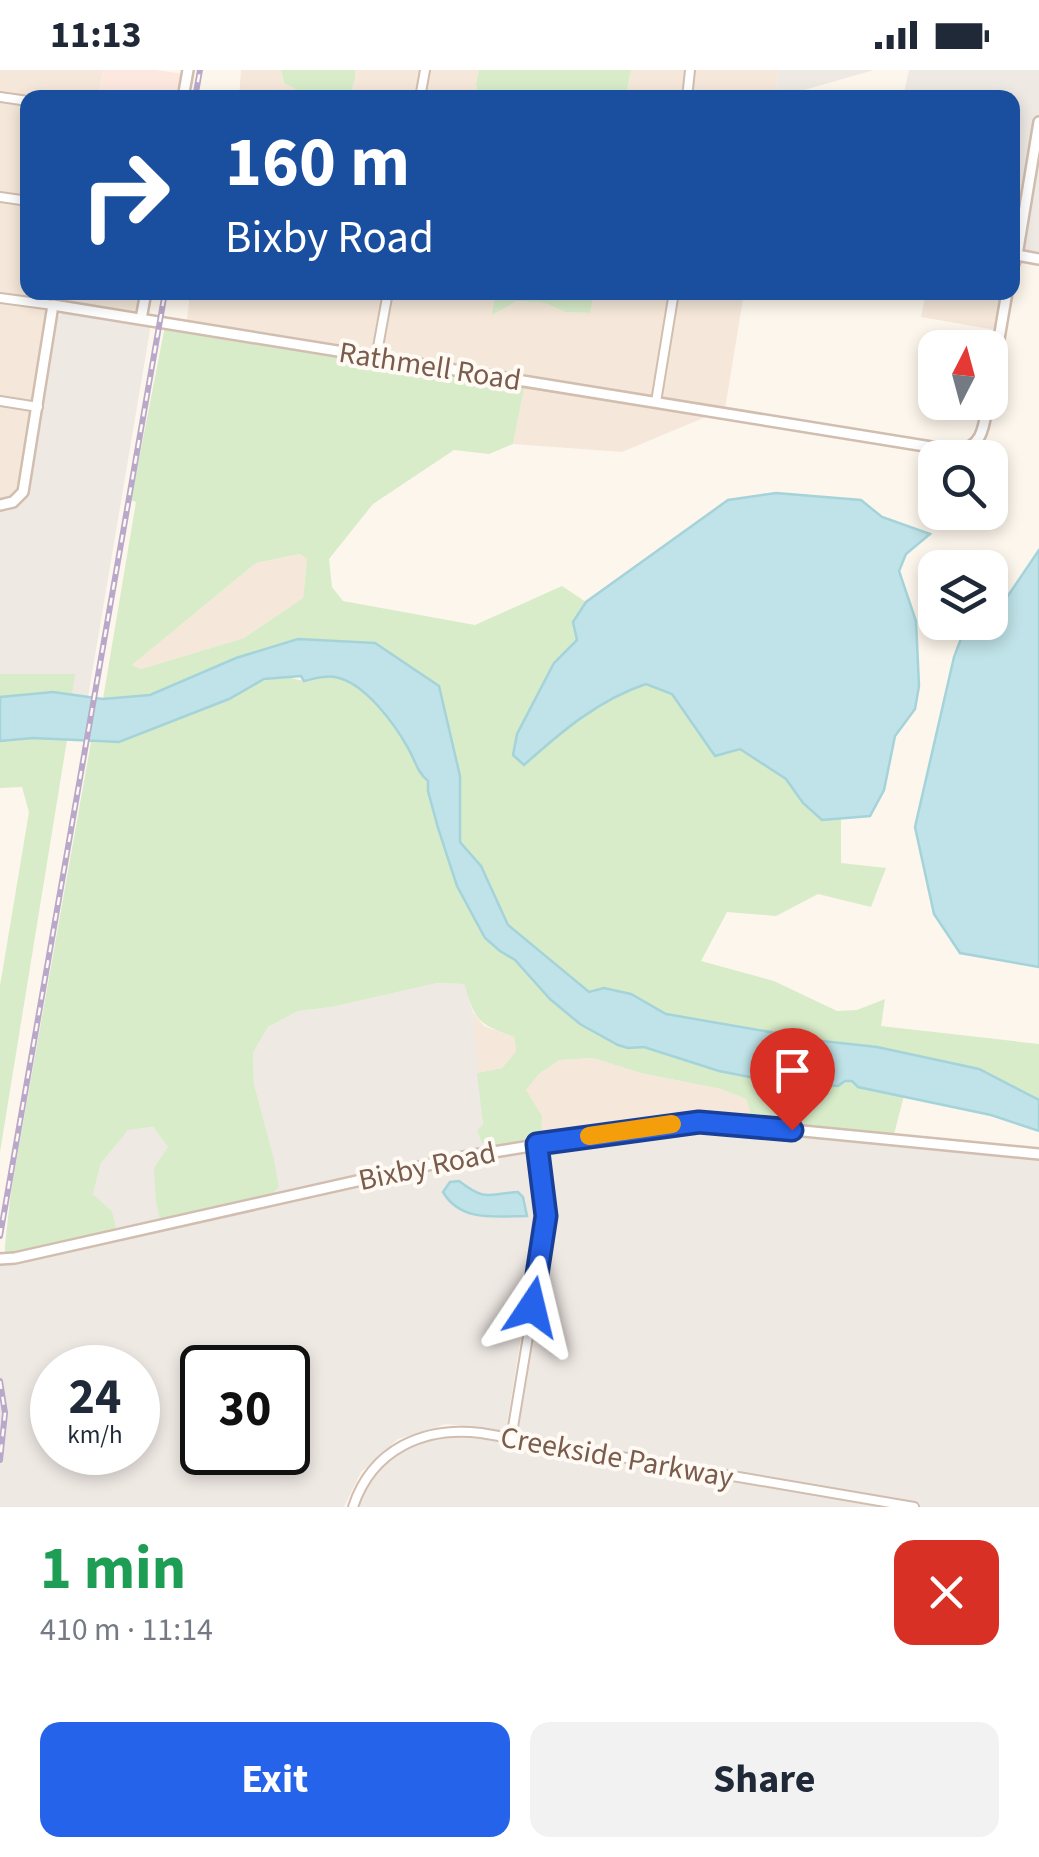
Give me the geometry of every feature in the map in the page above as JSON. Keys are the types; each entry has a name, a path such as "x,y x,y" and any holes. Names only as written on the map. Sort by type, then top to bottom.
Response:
{"street":[{"path":"1020,243 1039,122"},
{"path":"0,298 54,306 23,492 14,502 0,504"},
{"path":"141,319 145,300"},
{"path":"376,358 387,300"},
{"path":"656,402 673,300"},
{"path":"1000,330 1006,300"},
{"name":"Rathmell Road","path":"54,306 956,451 979,441 984,420"},
{"path":"0,400 38,407"},
{"name":"Bixby Road","path":"0,1259 450,1160 699,1122 1039,1154"},
{"path":"510,1439 546,1228 537,1144"},
{"name":"Creekside Parkway","path":"353,1507 360,1489 388,1455 413,1440 452,1431 914,1507"}],"shaded area":[{"path":"0,70 103,70 99,90 20,90 20,300 140,300 138,311 50,301 21,486 0,499"},
{"path":"103,70 184,74 181,90 99,90"},
{"path":"241,70 281,70 284,83 297,90 240,90"},
{"path":"355,70 479,70 477,90 352,90"},
{"path":"631,70 779,70 776,90 627,90"},
{"path":"779,70 874,70 804,90 776,90"},
{"path":"909,70 1039,70 1039,255 1020,251 1020,90 905,90"},
{"path":"189,300 495,300 493,314 517,301 545,303 565,312 590,313 593,300 743,300 725,409 187,320"},
{"path":"925,300 1001,300 996,330 921,317"},
{"path":"70,311 151,324 88,697 72,695 74,674 0,674 0,506 24,497 55,320"},
{"path":"525,384 713,414 622,452 513,444"},
{"path":"300,554 307,558 303,598 244,638 141,669 132,665 256,563"},
{"path":"437,983 464,984 473,1012 483,1126 477,1130 481,1142 501,1146 529,1139 541,1210 506,1431 446,1424 398,1439 361,1472 344,1507 0,1507 0,1261 119,1238 112,1211 93,1194 101,1163 127,1130 153,1127 168,1147 273,1155 254,1084 253,1053 268,1027 298,1011"},
{"path":"473,1012 484,1026 514,1037 516,1051 502,1068 477,1073"},
{"path":"593,1058 640,1073 721,1089 746,1099 750,1121 665,1120 529,1141 541,1134 526,1090 539,1074 560,1060"},
{"path":"679,1123 1039,1154 1039,1507 353,1507 360,1489 401,1446 440,1432 510,1439 546,1228 537,1144"}],"green space":[{"path":"281,70 355,70 352,90 297,90 284,83"},
{"path":"479,70 631,70 627,90 477,90"},
{"path":"593,300 590,313 565,312 545,303 517,301 492,315 494,301"},
{"path":"165,326 525,384 513,444 489,454 454,450 373,504 329,559 332,587 343,601 475,625 562,586 586,602 573,622 578,640 554,663 525,765 581,718 646,684 672,694 714,756 740,749 786,779 803,803 822,820 841,819 841,863 886,868 871,907 818,894 776,916 727,912 701,961 774,981 837,1011 857,1010 885,999 881,1026 1039,1044 1039,1100 979,1069 877,1047 666,1014 631,994 589,992 508,925 481,866 460,842 460,776 439,687 298,639 236,658 150,695 103,699 136,502 131,500","holes":["300,554 307,559 303,598 244,638 141,669 132,665 256,563"]},
{"path":"0,674 75,674 72,695 53,692 0,697"},
{"path":"285,676 308,681 334,677 349,682 388,717 428,781 452,869 487,939 515,960 550,999 580,1024 628,1048 644,1047 719,1071 805,1084 841,1085 852,1081 858,1087 904,1096 894,1134 750,1121 746,1099 721,1089 640,1073 593,1058 560,1060 539,1074 526,1090 542,1116 541,1134 504,1145 481,1142 477,1130 483,1125 477,1073 502,1068 516,1051 514,1037 480,1020 464,984 437,983 298,1011 268,1027 253,1053 254,1084 279,1187 270,1196 160,1219 154,1168 168,1147 153,1127 128,1130 101,1163 93,1194 112,1211 117,1231 8,1255 5,1245 11,1191 91,742 131,738 219,703 261,681"},
{"path":"67,740 0,1152 0,986 29,812 22,787 0,788 0,741"}],"water":[{"path":"776,493 861,500 882,517 930,534 906,554 899,571 916,621 919,686 915,709 895,736 884,790 870,816 822,820 803,803 786,779 740,749 715,756 672,694 646,684 596,708 524,765 513,755 517,734 554,663 577,640 573,622 586,602 728,500"},
{"path":"1039,550 1039,967 960,953 934,914 915,827 960,640 1008,640 1008,596"},
{"path":"298,639 375,643 439,686 460,776 460,842 481,866 508,925 589,992 604,988 631,994 666,1014 877,1047 979,1069 1039,1100 1039,1131 991,1115 858,1087 852,1081 838,1086 805,1084 719,1071 644,1047 618,1045 580,1024 550,999 515,960 485,938 457,886 428,781 386,716 346,680 331,677 304,681 301,676 264,679 229,699 119,742 33,738 0,741 0,697 53,692 103,699 150,695 236,658"},
{"path":"459,1181 482,1194 518,1192 527,1216 481,1216 460,1209 443,1192 450,1182"}],"railway":[{"path":"196,90 200,70"},
{"path":"0,1236 164,300"},
{"path":"0,1381 5,1413 0,1460"}],"slow traffic":[{"path":"589,1136 672,1124"}],"route":[{"path":"532,1307 546,1228 537,1144 699,1122 792,1130"}]}
